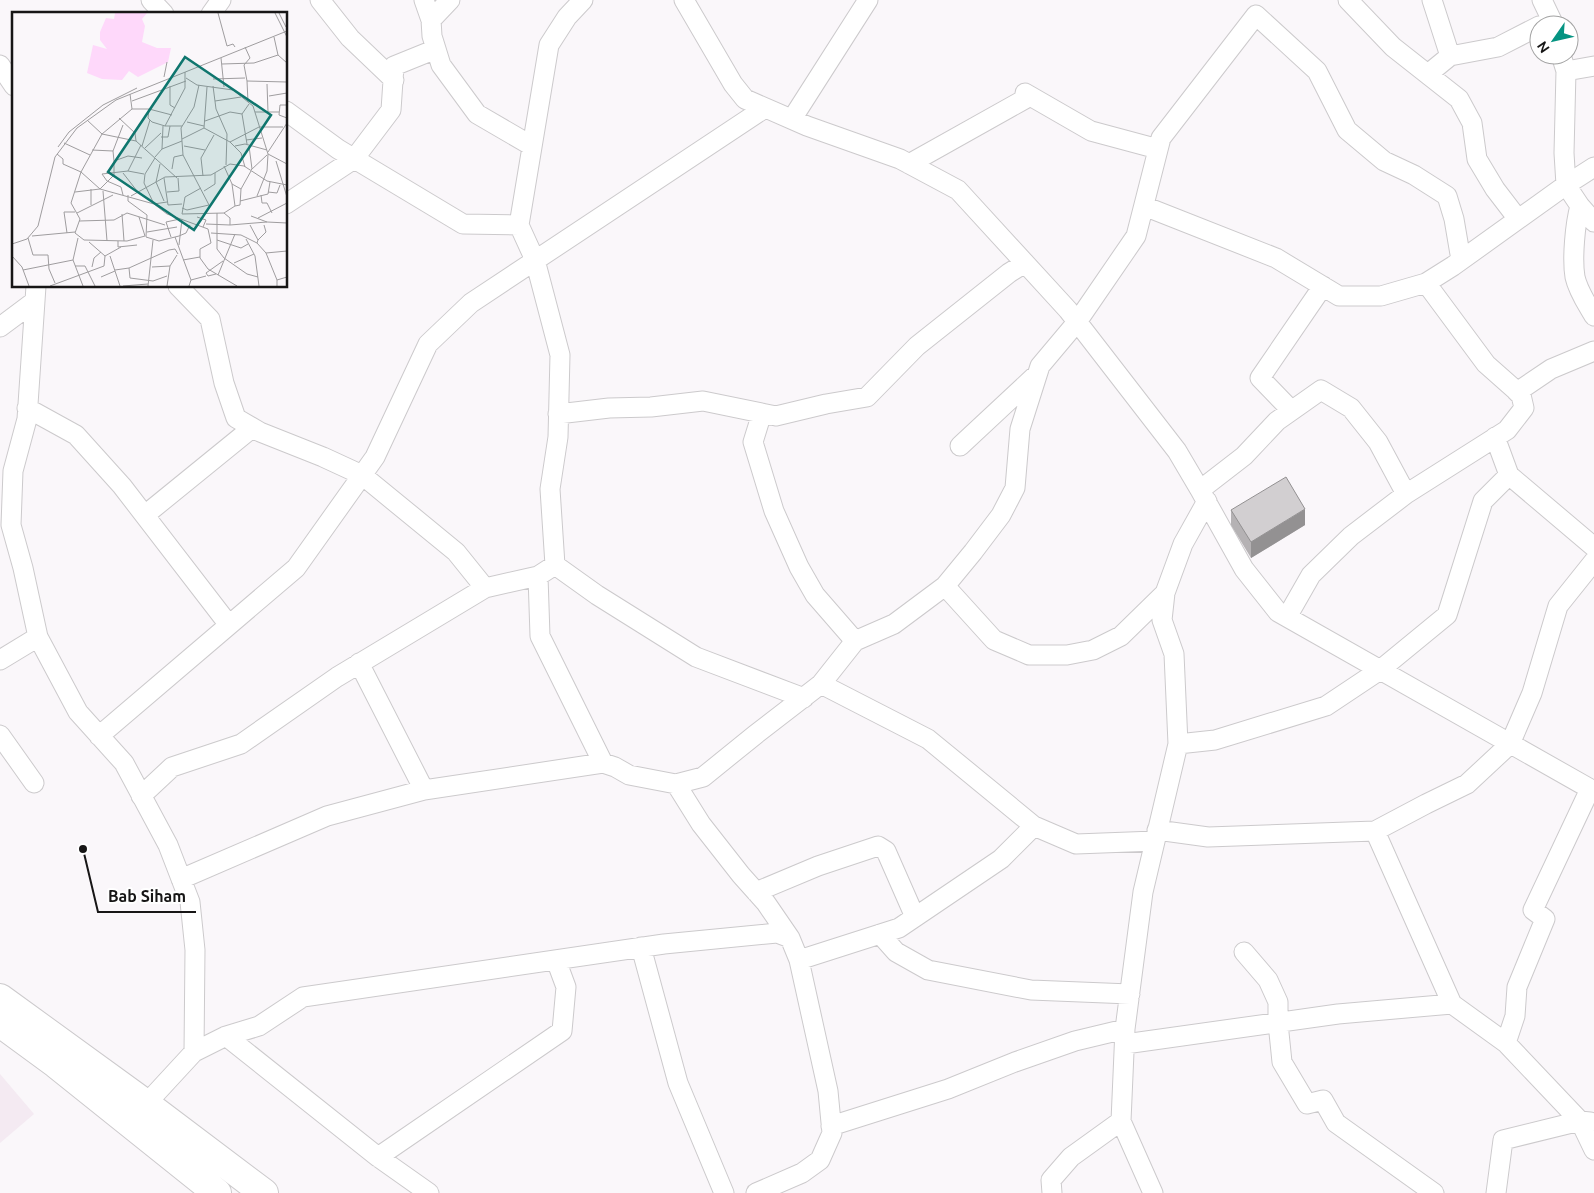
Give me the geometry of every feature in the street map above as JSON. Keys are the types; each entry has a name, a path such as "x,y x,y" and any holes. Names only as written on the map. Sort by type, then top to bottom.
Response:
{"main road":[{"path":"0,998 264,1193"},
{"path":"0,1023 56,1064 217,1193"}],"street":[{"path":"151,0 162,12"},
{"path":"212,12 221,0"},
{"path":"320,0 350,38 394,80"},
{"path":"424,0 431,20 432,36 442,65 477,114 532,146"},
{"path":"431,20 450,0"},
{"path":"555,565 550,489 558,437 560,355 535,260 519,225 549,45 567,17 584,0"},
{"path":"684,0 733,84 745,99 807,126 900,159 958,190 1076,322 1176,451 1204,496 1244,569 1278,612 1592,790 1533,910 1545,919 1517,987 1515,1016 1506,1043"},
{"path":"792,119 868,0"},
{"path":"1348,0 1393,47 1459,99 1472,123 1477,159 1494,188 1518,219"},
{"path":"1432,0 1450,56"},
{"path":"1542,0 1545,15"},
{"path":"181,879 327,816 424,790 603,763 629,775 676,784 703,777 755,734 821,684 856,640 894,624 945,586 974,552 1001,515 1015,488 1020,429 1040,366 1076,322 1136,236 1161,138 1256,15 1317,71 1347,130 1384,161 1414,175 1447,196 1454,219 1461,260"},
{"path":"1428,74 1450,56 1498,47 1529,32"},
{"path":"288,203 354,159 391,110 394,66 436,50"},
{"path":"1579,64 1594,66"},
{"path":"0,65 12,83"},
{"path":"1564,65 1566,185 1580,206 1594,222"},
{"path":"909,164 1025,99 1025,93 1091,131 1158,149"},
{"path":"99,736 296,568 375,457 428,344 471,303 765,108"},
{"path":"288,112 338,149 463,224 519,225"},
{"path":"1144,206 1276,258 1340,296 1381,296 1426,283 1594,167"},
{"path":"1580,206 1576,219 1575,276 1584,300 1594,316"},
{"path":"558,414 609,408 651,407 703,400 776,416 826,404 867,397 918,346 1009,273 1025,263"},
{"path":"1286,618 1311,576 1351,536 1406,494 1507,430 1524,408 1521,395 1486,364 1426,283"},
{"path":"1291,410 1260,378 1323,286"},
{"path":"180,288 210,319 224,383 236,418 260,432 362,475 456,552 485,588"},
{"path":"0,327 35,294"},
{"path":"35,294 27,419 14,470 11,525 23,568 38,637 78,712 124,764 168,845 190,902 195,950 194,1052"},
{"path":"1518,392 1551,369 1594,351"},
{"path":"960,446 1037,374"},
{"path":"1153,1193 1121,1121 1125,1036 1142,892 1178,744 1174,654 1162,620 1166,592 1183,544 1204,496 1277,421 1321,390 1351,408 1378,442 1406,494"},
{"path":"27,408 76,435 122,486 229,625"},
{"path":"762,413 753,442 774,511 799,567 815,595 856,640"},
{"path":"145,515 252,428"},
{"path":"1495,437 1509,475 1594,547"},
{"path":"1178,744 1215,740 1326,706 1380,670 1447,615 1483,501 1509,475"},
{"path":"821,684 928,739 1034,826 1076,844 1156,835 1208,836 1375,831 1467,784 1510,744 1532,693 1558,606 1594,561"},
{"path":"141,796 172,767 241,744 337,676 485,588 538,576 555,565"},
{"path":"555,565 597,595 696,657 804,698"},
{"path":"538,576 540,636 603,763"},
{"path":"945,586 994,640 1029,655 1067,655 1093,650 1121,636 1166,592"},
{"path":"0,660 38,637"},
{"path":"359,663 424,790"},
{"path":"0,735 34,783"},
{"path":"676,784 701,824 766,903 790,938 799,960 828,1091 832,1133 820,1160 802,1173 756,1193"},
{"path":"799,960 898,928 1002,859 1034,826"},
{"path":"1375,831 1452,1004 1506,1043 1587,1122 1594,1150"},
{"path":"756,892 818,866 878,846 886,851 915,917"},
{"path":"146,1104 194,1052 226,1036 259,1026 303,997 641,947 778,933 790,938"},
{"path":"880,934 896,952 928,970 1031,990 1130,994"},
{"path":"641,947 678,1083 724,1193"},
{"path":"1244,952 1268,980 1278,1002 1282,1062 1307,1104 1323,1100 1336,1123 1434,1193"},
{"path":"378,1157 562,1031 566,988 556,960"},
{"path":"832,1126 948,1089 1015,1062 1075,1041 1278,1023 1347,1013 1452,1004"},
{"path":"226,1036 378,1157 429,1193"},
{"path":"1052,1193 1051,1180 1071,1157 1121,1121"},
{"path":"1496,1193 1502,1140 1587,1122"}],"shaded area":[{"path":"0,1074 34,1114 0,1143"}],"building":[{"path":"1286,477 1305,509 1251,542 1231,510"}],"place":[{"name":"Bab Siham","path":"83,849"}]}
